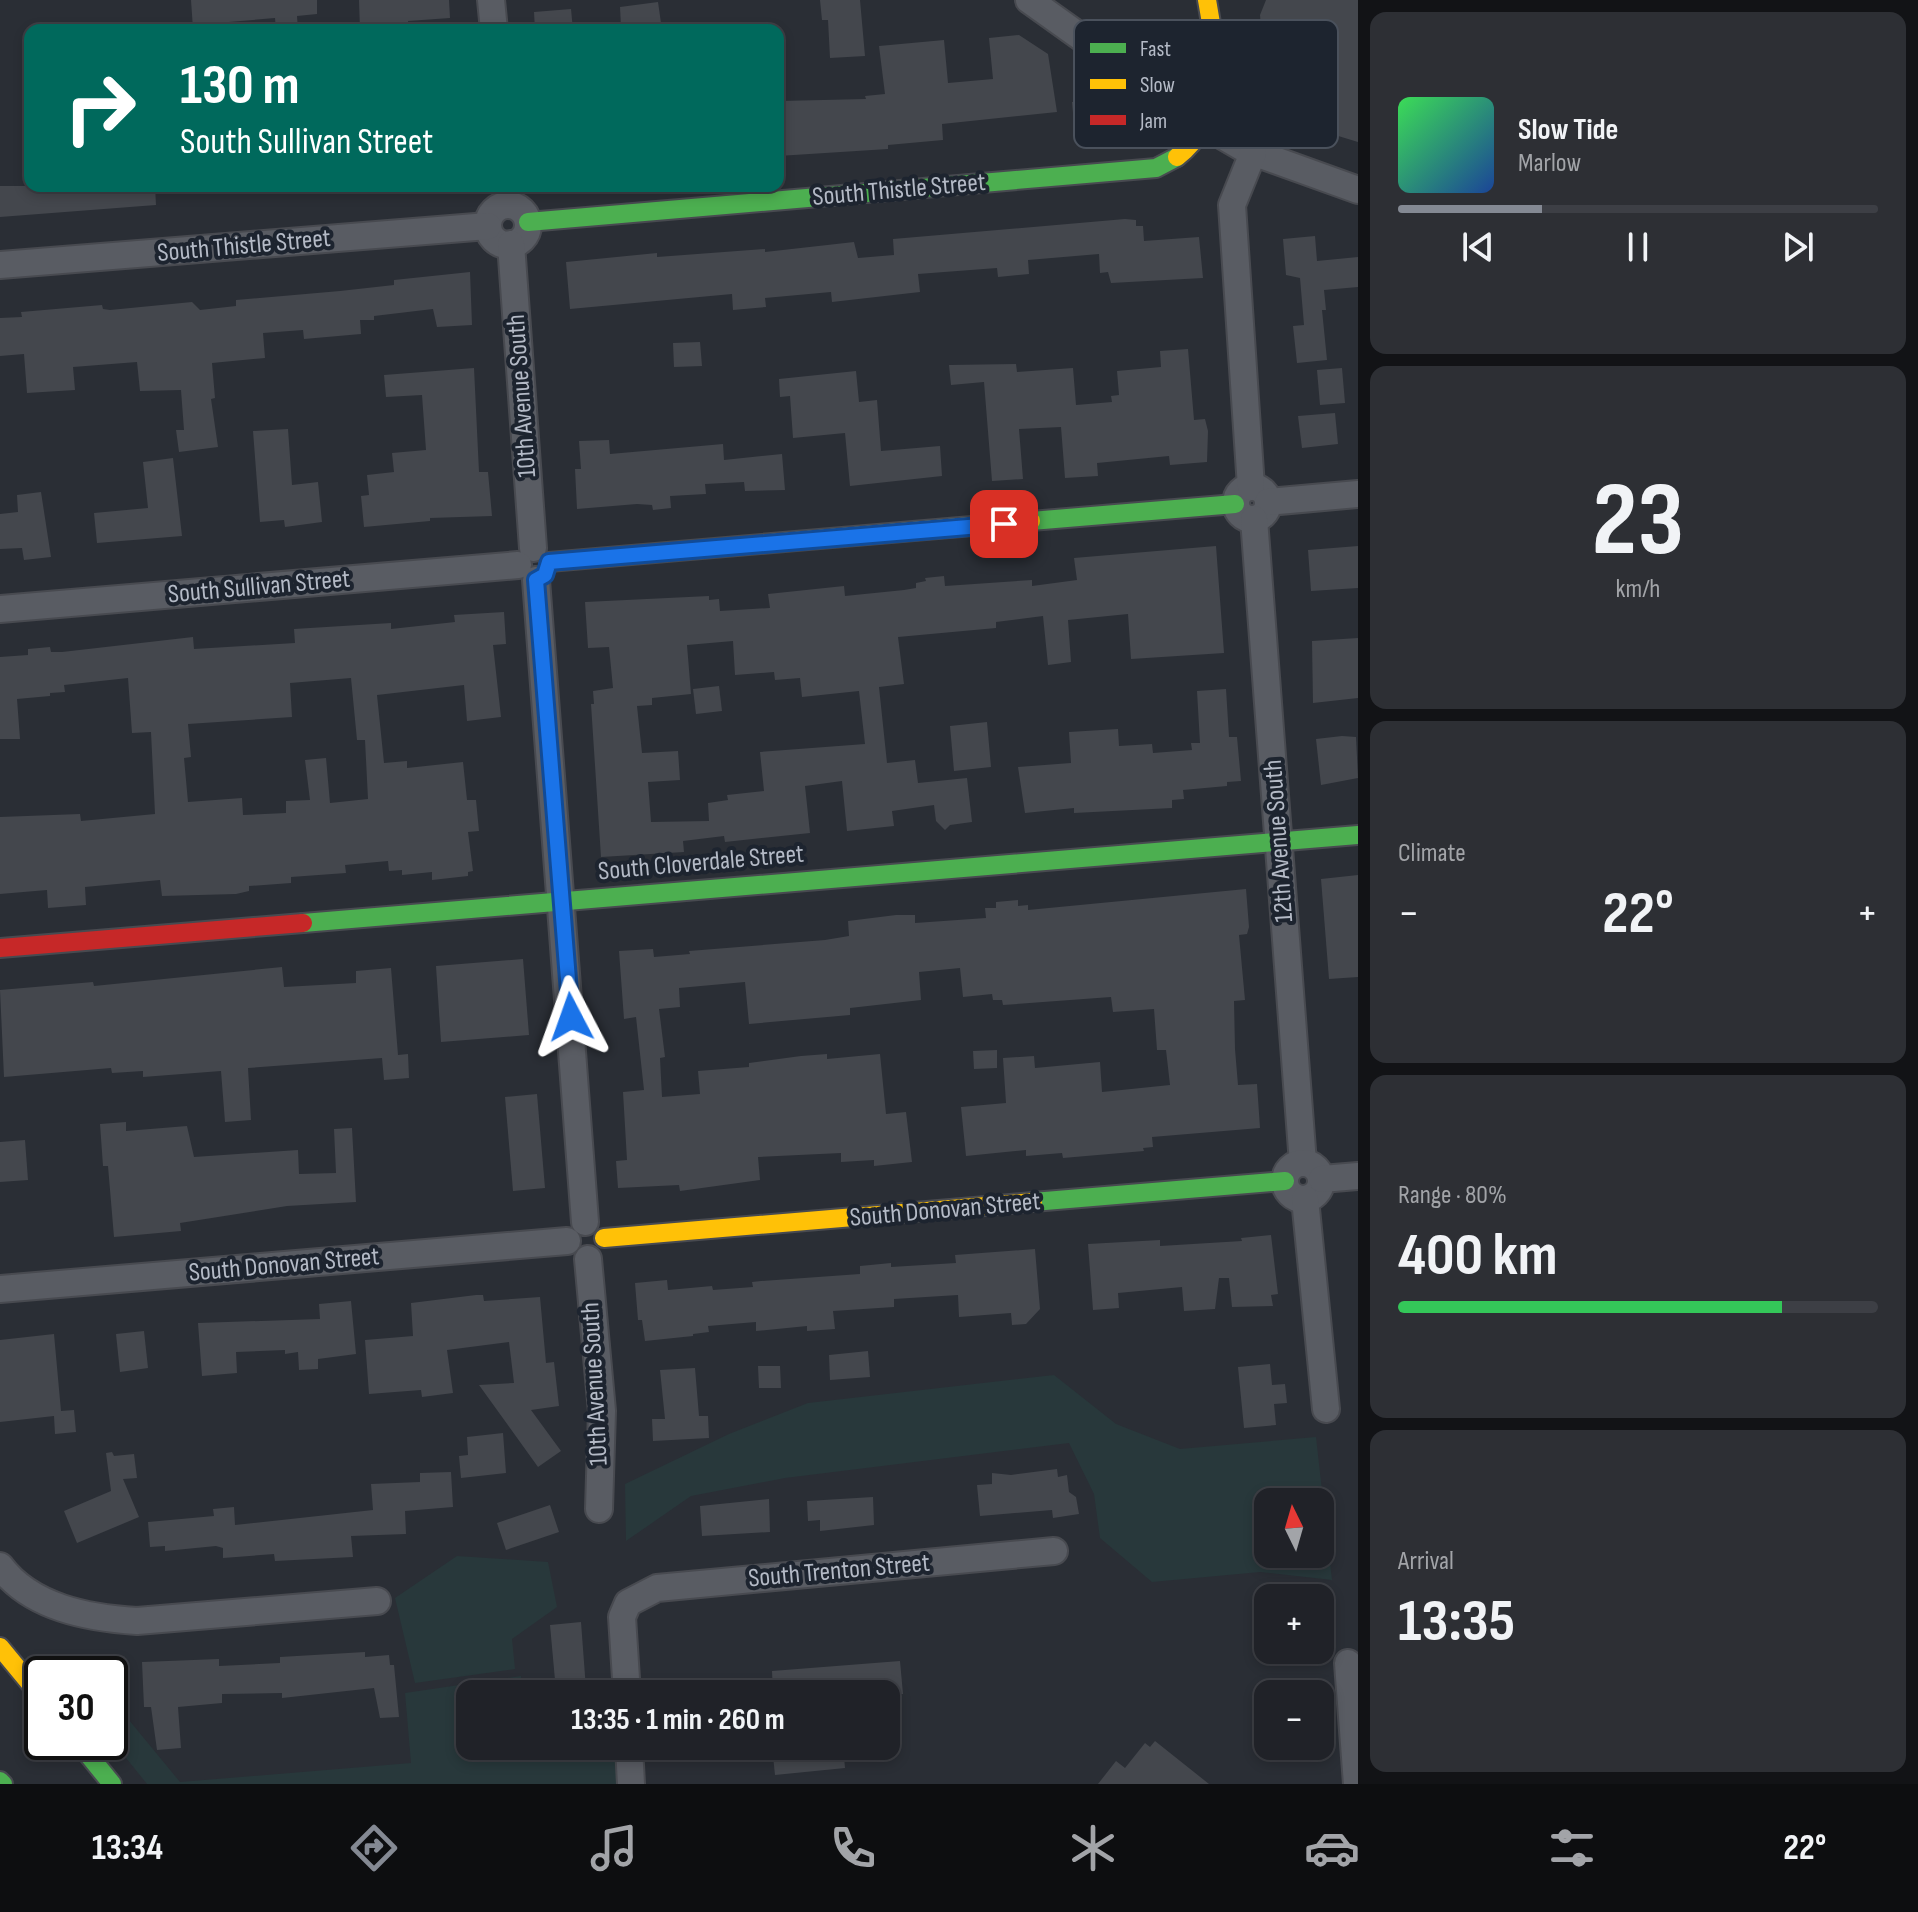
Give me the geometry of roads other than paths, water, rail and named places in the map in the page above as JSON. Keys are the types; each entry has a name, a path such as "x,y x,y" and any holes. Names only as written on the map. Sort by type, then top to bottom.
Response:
{"main road":[{"path":"1207,0 1210,20"},
{"name":"South Thistle Street","path":"528,222 1156,168 1190,148"},
{"name":"South Sullivan Street","path":"534,564 1252,503"},
{"name":"South Cloverdale Street","path":"0,948 1358,835"},
{"name":"South Donovan Street","path":"585,1234 1304,1181"},
{"path":"0,1647 24,1676"},
{"path":"93,1760 112,1784"}],"street":[{"path":"491,0 493,24"},
{"path":"1029,0 1074,32"},
{"path":"1244,148 1358,190"},
{"name":"12th Avenue South","path":"1253,153 1232,205 1304,1181 1326,1409"},
{"path":"506,196 523,212 528,222 524,237 511,244 496,240 488,226 493,211 506,196"},
{"name":"South Thistle Street","path":"0,265 488,226"},
{"name":"10th Avenue South","path":"511,244 585,1234 600,1253 588,1259 602,1411 599,1509"},
{"name":"South Sullivan Street","path":"1252,503 1358,494"},
{"name":"South Sullivan Street","path":"0,609 534,564"},
{"name":"South Donovan Street","path":"1304,1181 1358,1176"},
{"name":"South Donovan Street","path":"0,1289 585,1234"},
{"name":"South Trenton Street","path":"626,1680 622,1617 628,1603 657,1588 1054,1551"},
{"path":"0,1566 27,1590 49,1603 103,1619 137,1621 377,1601"},
{"path":"1348,1663 1357,1784"},
{"path":"630,1760 631,1784"}]}
